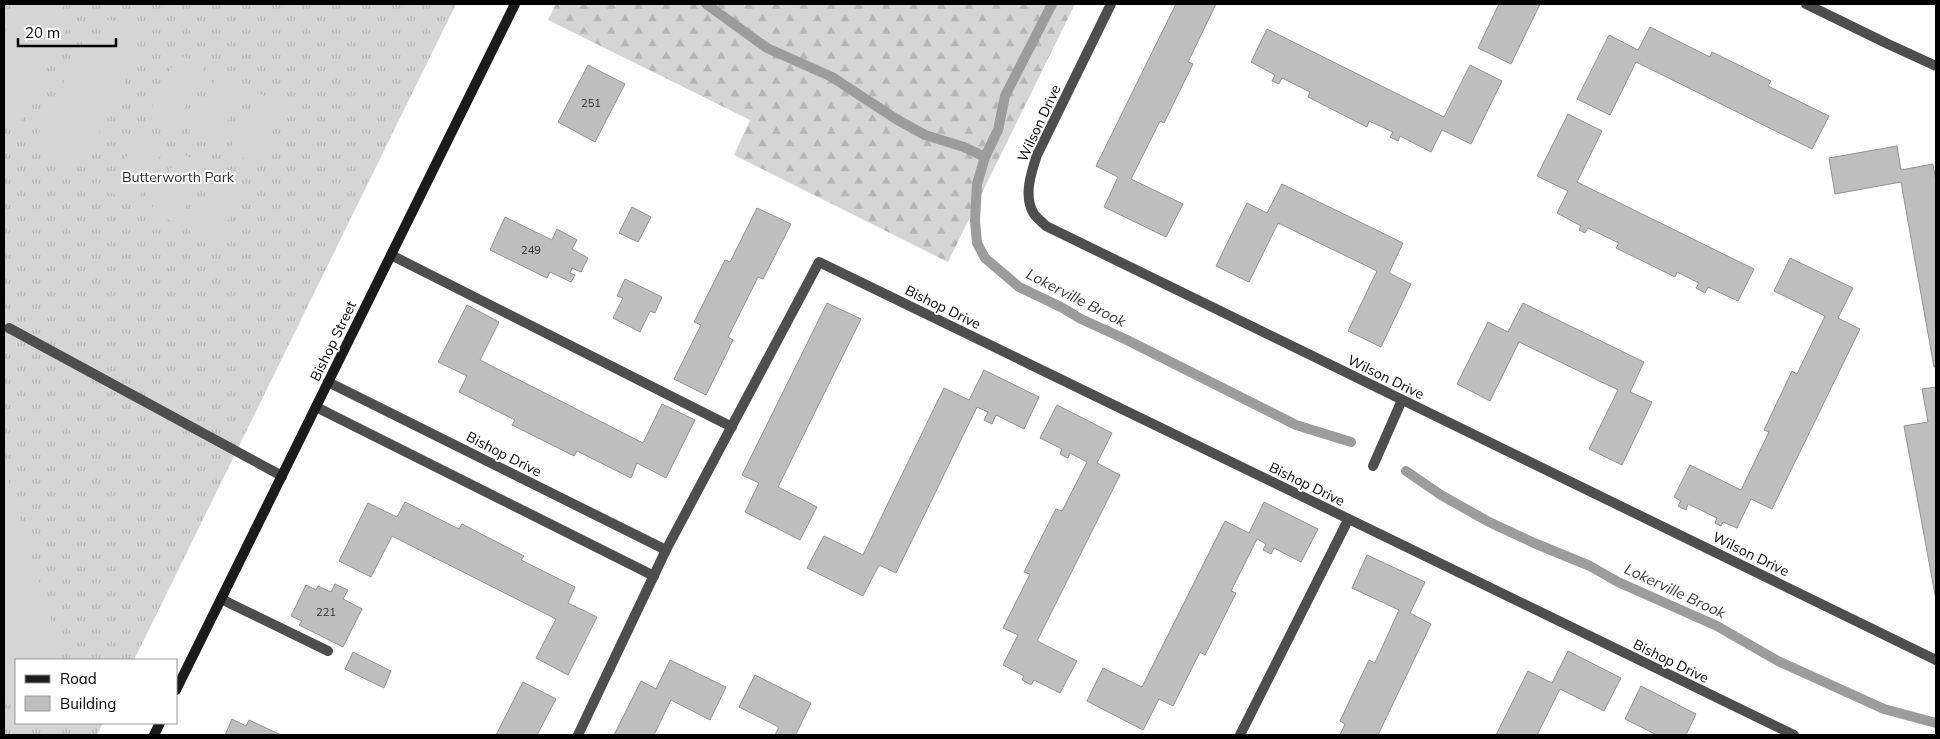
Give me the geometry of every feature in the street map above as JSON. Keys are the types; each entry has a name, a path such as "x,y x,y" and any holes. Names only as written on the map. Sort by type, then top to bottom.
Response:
{"street":[{"name":"Bishop Street","path":"178,686 515,4"},
{"name":"Wilson Drive","path":"1110,4 1037,155 1031,172 1029,196 1034,214 1046,226 1936,660"},
{"path":"1806,4 1936,66"},
{"path":"391,255 732,427"},
{"name":"Bishop Drive","path":"578,735 666,550 819,262 1794,735"},
{"path":"9,328 282,476"},
{"name":"Bishop Drive","path":"328,382 666,550"},
{"path":"1373,466 1402,400"},
{"path":"316,407 654,576"},
{"name":"Bishop Drive","path":"1240,735 1348,520"},
{"path":"221,599 328,651"}],"green space":[{"name":"Butterworth Park","path":"4,4 456,4 134,659 15,659 15,724 102,724 97,735 4,735"},
{"path":"19,4 64,4 59,16 70,22 19,125 7,120 4,127 4,35"},
{"path":"556,4 1075,4 948,262 734,155 750,120 548,20"},
{"path":"109,19 135,32 127,50 138,55 86,159 75,154 66,171 40,158 48,141 38,135 89,31 100,37"},
{"path":"178,54 204,67 176,126 149,113"},
{"path":"218,74 244,87 216,146 189,133"},
{"path":"258,93 285,105 256,164 229,151"},
{"path":"138,133 165,146 136,205 109,192"},
{"path":"179,152 206,165 177,224 151,211"},
{"path":"219,172 245,185 217,244 190,231"},
{"path":"4,467 61,652 50,659 15,659 15,681 4,688"}],"building":[{"path":"1176,4 1216,4 1188,62 1193,64 1164,123 1160,121 1131,179 1183,204 1166,237 1104,207 1118,177 1096,166"},
{"path":"1499,4 1540,4 1511,64 1478,48"},
{"path":"1650,27 1710,57 1712,52 1771,81 1768,86 1829,116 1812,149 1636,62 1610,115 1577,99 1609,35 1638,50"},
{"path":"1267,29 1444,117 1470,65 1502,81 1471,144 1442,130 1431,152 1400,136 1398,141 1390,137 1393,132 1369,121 1367,127 1308,97 1310,92 1282,78 1279,84 1272,81 1275,75 1251,62"},
{"path":"588,65 625,84 595,142 558,122"},
{"path":"1568,114 1602,131 1577,182 1754,269 1738,301 1708,287 1705,293 1696,288 1699,283 1677,272 1675,277 1616,248 1619,243 1588,228 1585,233 1579,230 1581,226 1557,213 1568,191 1537,176"},
{"path":"1897,146 1901,170 1933,164 1936,182 1936,367 1934,367 1901,182 1835,194 1829,158"},
{"path":"1282,184 1403,243 1389,273 1411,284 1381,347 1348,331 1377,271 1278,223 1249,282 1216,266 1247,203 1267,213"},
{"path":"632,207 651,217 638,242 619,233"},
{"path":"757,208 791,224 763,279 758,277 728,337 733,340 706,395 674,379 701,325 694,322 725,260 730,262"},
{"path":"505,217 552,240 557,229 577,240 572,249 588,258 581,272 572,268 570,273 575,275 571,282 550,272 547,278 490,250"},
{"path":"1790,258 1853,288 1838,318 1860,329 1772,509 1751,499 1737,528 1723,522 1721,526 1715,523 1717,518 1688,504 1686,510 1678,506 1681,501 1674,497 1690,465 1741,490 1769,432 1764,430 1792,371 1797,374 1825,316 1774,291"},
{"path":"625,279 662,297 655,313 650,311 640,332 613,318 623,298 617,296"},
{"path":"827,303 861,319 778,487 817,507 800,540 745,512 759,483 742,475"},
{"path":"1523,303 1644,362 1630,392 1652,402 1622,465 1589,449 1618,390 1519,342 1490,401 1457,384 1488,322 1508,332"},
{"path":"467,305 499,322 480,360 643,443 662,404 695,420 666,478 637,463 631,478 577,451 574,456 512,425 515,420 459,392 467,376 438,362"},
{"path":"984,370 1039,397 1024,429 996,415 992,424 984,420 988,412 977,407 896,573 879,565 863,596 807,568 824,536 863,555 944,388 969,400"},
{"path":"1936,387 1936,600 1904,426 1928,422 1922,389"},
{"path":"1057,405 1112,433 1097,463 1120,475 1037,641 1077,661 1060,693 1034,680 1031,685 1022,680 1024,676 1003,665 1018,635 1003,628 1030,574 1024,572 1056,509 1062,511 1087,462 1070,453 1068,458 1060,454 1062,449 1040,438"},
{"path":"405,502 459,529 462,524 524,556 521,560 575,587 568,603 597,617 568,675 536,658 556,619 392,536 371,577 339,561 368,503 397,517"},
{"path":"1264,502 1318,529 1301,562 1274,548 1271,554 1263,550 1266,544 1257,539 1231,591 1236,593 1205,655 1200,652 1173,706 1159,699 1143,730 1087,701 1103,668 1142,687 1225,521 1249,533"},
{"path":"1367,555 1425,582 1410,613 1431,624 1378,735 1340,735 1345,724 1340,721 1369,660 1375,663 1399,610 1352,588"},
{"path":"335,584 348,590 343,599 362,609 343,647 299,625 302,621 291,616 306,585 316,590 318,586 331,592"},
{"path":"1568,651 1621,678 1604,711 1560,689 1537,735 1496,735 1528,671 1552,683"},
{"path":"353,652 391,671 384,688 345,669"},
{"path":"670,660 726,687 710,720 671,700 654,735 614,735 641,681 656,689"},
{"path":"755,675 811,703 796,734 799,735 775,735 779,727 739,707"},
{"path":"523,682 556,699 537,735 496,735"},
{"path":"1641,686 1696,714 1686,735 1657,735 1625,719"},
{"path":"232,719 246,726 249,720 281,735 225,735"}],"waterway":[{"path":"706,4 767,48 832,77 896,119 925,135 964,147 985,157"},
{"name":"Lokerville Brook","path":"1052,4 1005,96 998,130 985,157 977,184 975,221 977,243 985,258 1019,287 1081,319 1125,339 1296,425 1351,442"},
{"name":"Lokerville Brook","path":"1406,471 1441,495 1489,522 1590,566 1618,582 1717,626 1778,661 1884,709 1936,723"}]}
